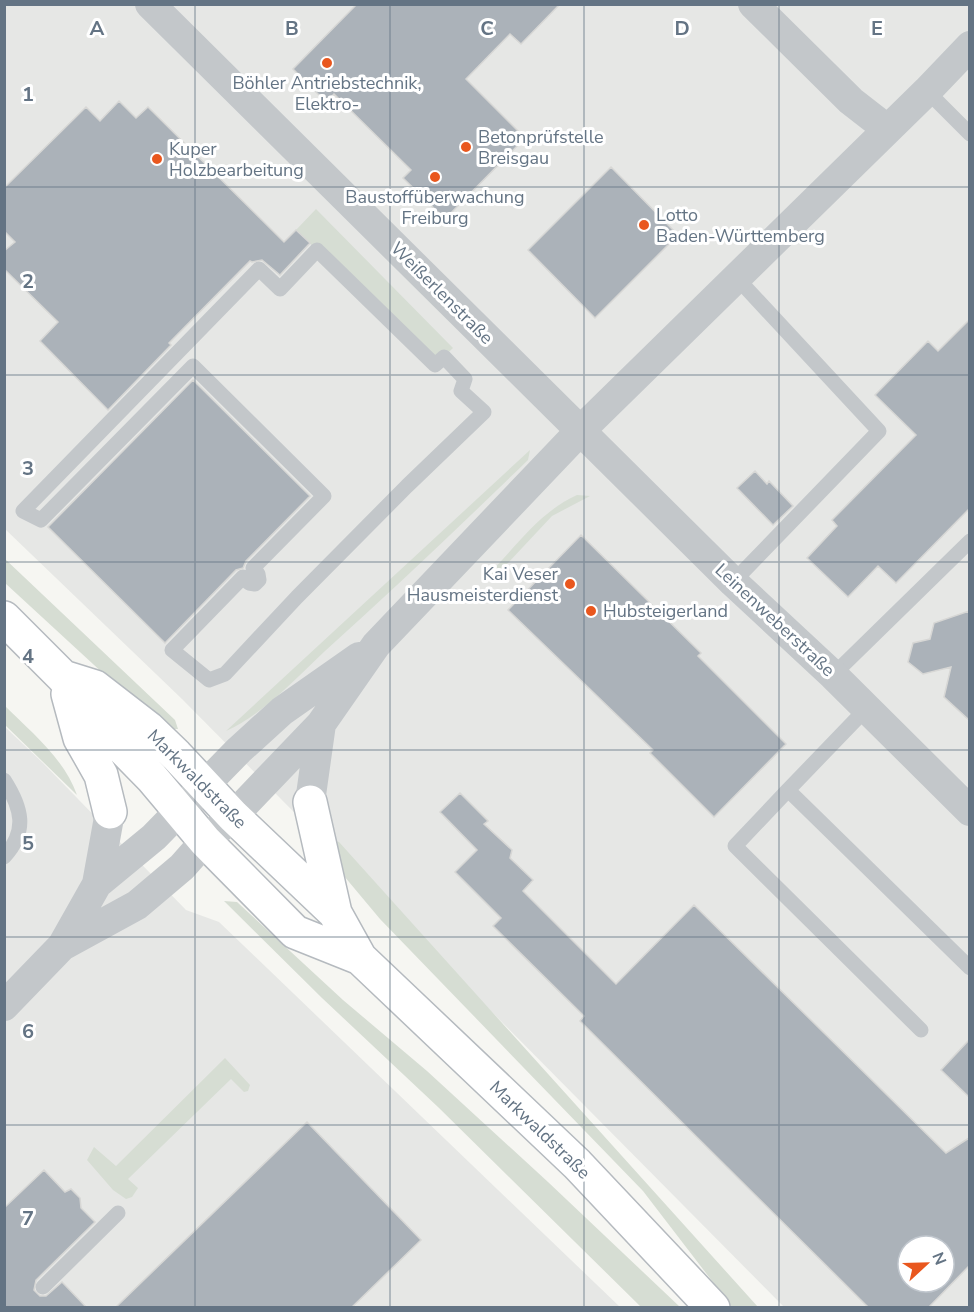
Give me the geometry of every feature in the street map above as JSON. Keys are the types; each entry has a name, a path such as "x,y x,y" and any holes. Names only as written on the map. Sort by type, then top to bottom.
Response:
{"main road":[{"name":"Markwaldstraße","path":"4,618 63,677 105,730 152,778 205,841 295,932 360,958"},
{"name":"Markwaldstraße","path":"63,677 95,687 148,728 233,816 335,914 360,958 577,1164 713,1308"},
{"path":"63,677 80,738 101,775 110,812"},
{"path":"310,802 335,914"}],"street":[{"name":"Weißerlenstraße","path":"150,4 581,430"},
{"path":"753,4 850,101 888,129"},
{"path":"62,946 137,905 182,867 321,724 376,645 581,430 927,91 969,46"},
{"name":"Leinenweberstraße","path":"581,430 733,582 833,675 969,810"},
{"path":"97,884 154,837 239,750 282,711 376,645"},
{"path":"310,802 321,724"},
{"path":"4,1006 62,946 97,884 110,812"}],"lane":[{"path":"927,91 969,134"},
{"path":"317,250 435,365 444,357 465,379 460,391 484,412 313,581 225,674 209,680 171,650 243,578 255,584 259,580 253,568 324,496 193,366 40,520 23,511 259,268 279,289 317,250"},
{"path":"733,582 879,431 736,277"},
{"path":"833,675 969,541"},
{"path":"866,709 735,846 921,1030"},
{"path":"4,780 11,790 19,812 20,832 12,849 4,857"},
{"path":"788,790 969,968"},
{"path":"43,1287 118,1213"}],"shaded area":[{"path":"4,5 969,5 969,1307 784,1307 182,699 5,529"},
{"path":"316,209 453,348 435,365 296,230"},
{"path":"530,450 528,460 291,684 266,706 226,731"},
{"path":"577,495 590,496 552,516 491,581 490,573 541,519"},
{"path":"4,558 175,720 178,729 168,729 106,676 5,583"},
{"path":"4,705 55,757 77,795 5,725"},
{"path":"4,726 186,910 219,922 620,1307 5,1307"},
{"path":"328,839 339,842 758,1307 732,1307 643,1191 380,919 339,870"},
{"path":"224,901 237,902 343,1000 427,1071 680,1307 641,1307"},
{"path":"225,1058 250,1085 248,1091 244,1092 231,1079 128,1179 138,1188 132,1197 126,1199 113,1190 87,1160 94,1147 116,1166"}],"building":[{"path":"357,4 560,4 521,44 510,34 466,79 525,138 445,219 403,178 411,170 334,94 326,102 293,69"},
{"path":"119,101 136,118 148,107 284,242 296,230 310,243 280,275 262,260 250,261 169,343 171,345 108,410 40,341 58,322 4,269 4,251 15,242 4,231 4,188 86,107 100,121"},
{"path":"611,167 678,235 595,318 528,250"},
{"path":"969,320 969,509 896,583 878,566 848,597 807,558 837,526 832,520 916,435 875,395 928,341 938,351"},
{"path":"193,380 310,496 246,561 243,568 236,570 165,643 48,527"},
{"path":"755,471 767,484 769,481 793,506 773,525 737,488"},
{"path":"581,535 701,653 698,656 786,744 714,817 650,753 653,750 508,610"},
{"path":"969,611 969,720 944,697 951,667 923,674 908,662 913,643 930,639 934,623"},
{"path":"460,793 488,821 484,824 512,850 510,858 533,880 523,891 616,984 694,905 946,1153 969,1138 969,1266 956,1279 956,1234 896,1234 896,1294 942,1294 928,1308 869,1308 580,1021 584,1016 493,926 501,918 455,872 477,850 440,812"},
{"path":"969,1040 969,1097 941,1070"},
{"path":"307,1122 421,1240 351,1308 115,1308"},
{"path":"44,1170 65,1192 71,1189 80,1198 81,1208 95,1222 36,1280 34,1290 40,1296 46,1296 62,1282 87,1308 4,1308 4,1208"}],"place":[{"name":"Böhler Antriebstechnik, Elektro-","path":"327,63"},
{"name":"Betonprüfstelle Breisgau","path":"466,147"},
{"name":"Kuper Holzbearbeitung","path":"157,159"},
{"name":"Baustoffüberwachung Freiburg","path":"435,177"},
{"name":"Lotto Baden-Württemberg","path":"644,225"},
{"name":"Kai Veser Hausmeisterdienst","path":"570,584"},
{"name":"Hubsteigerland","path":"591,611"}]}
